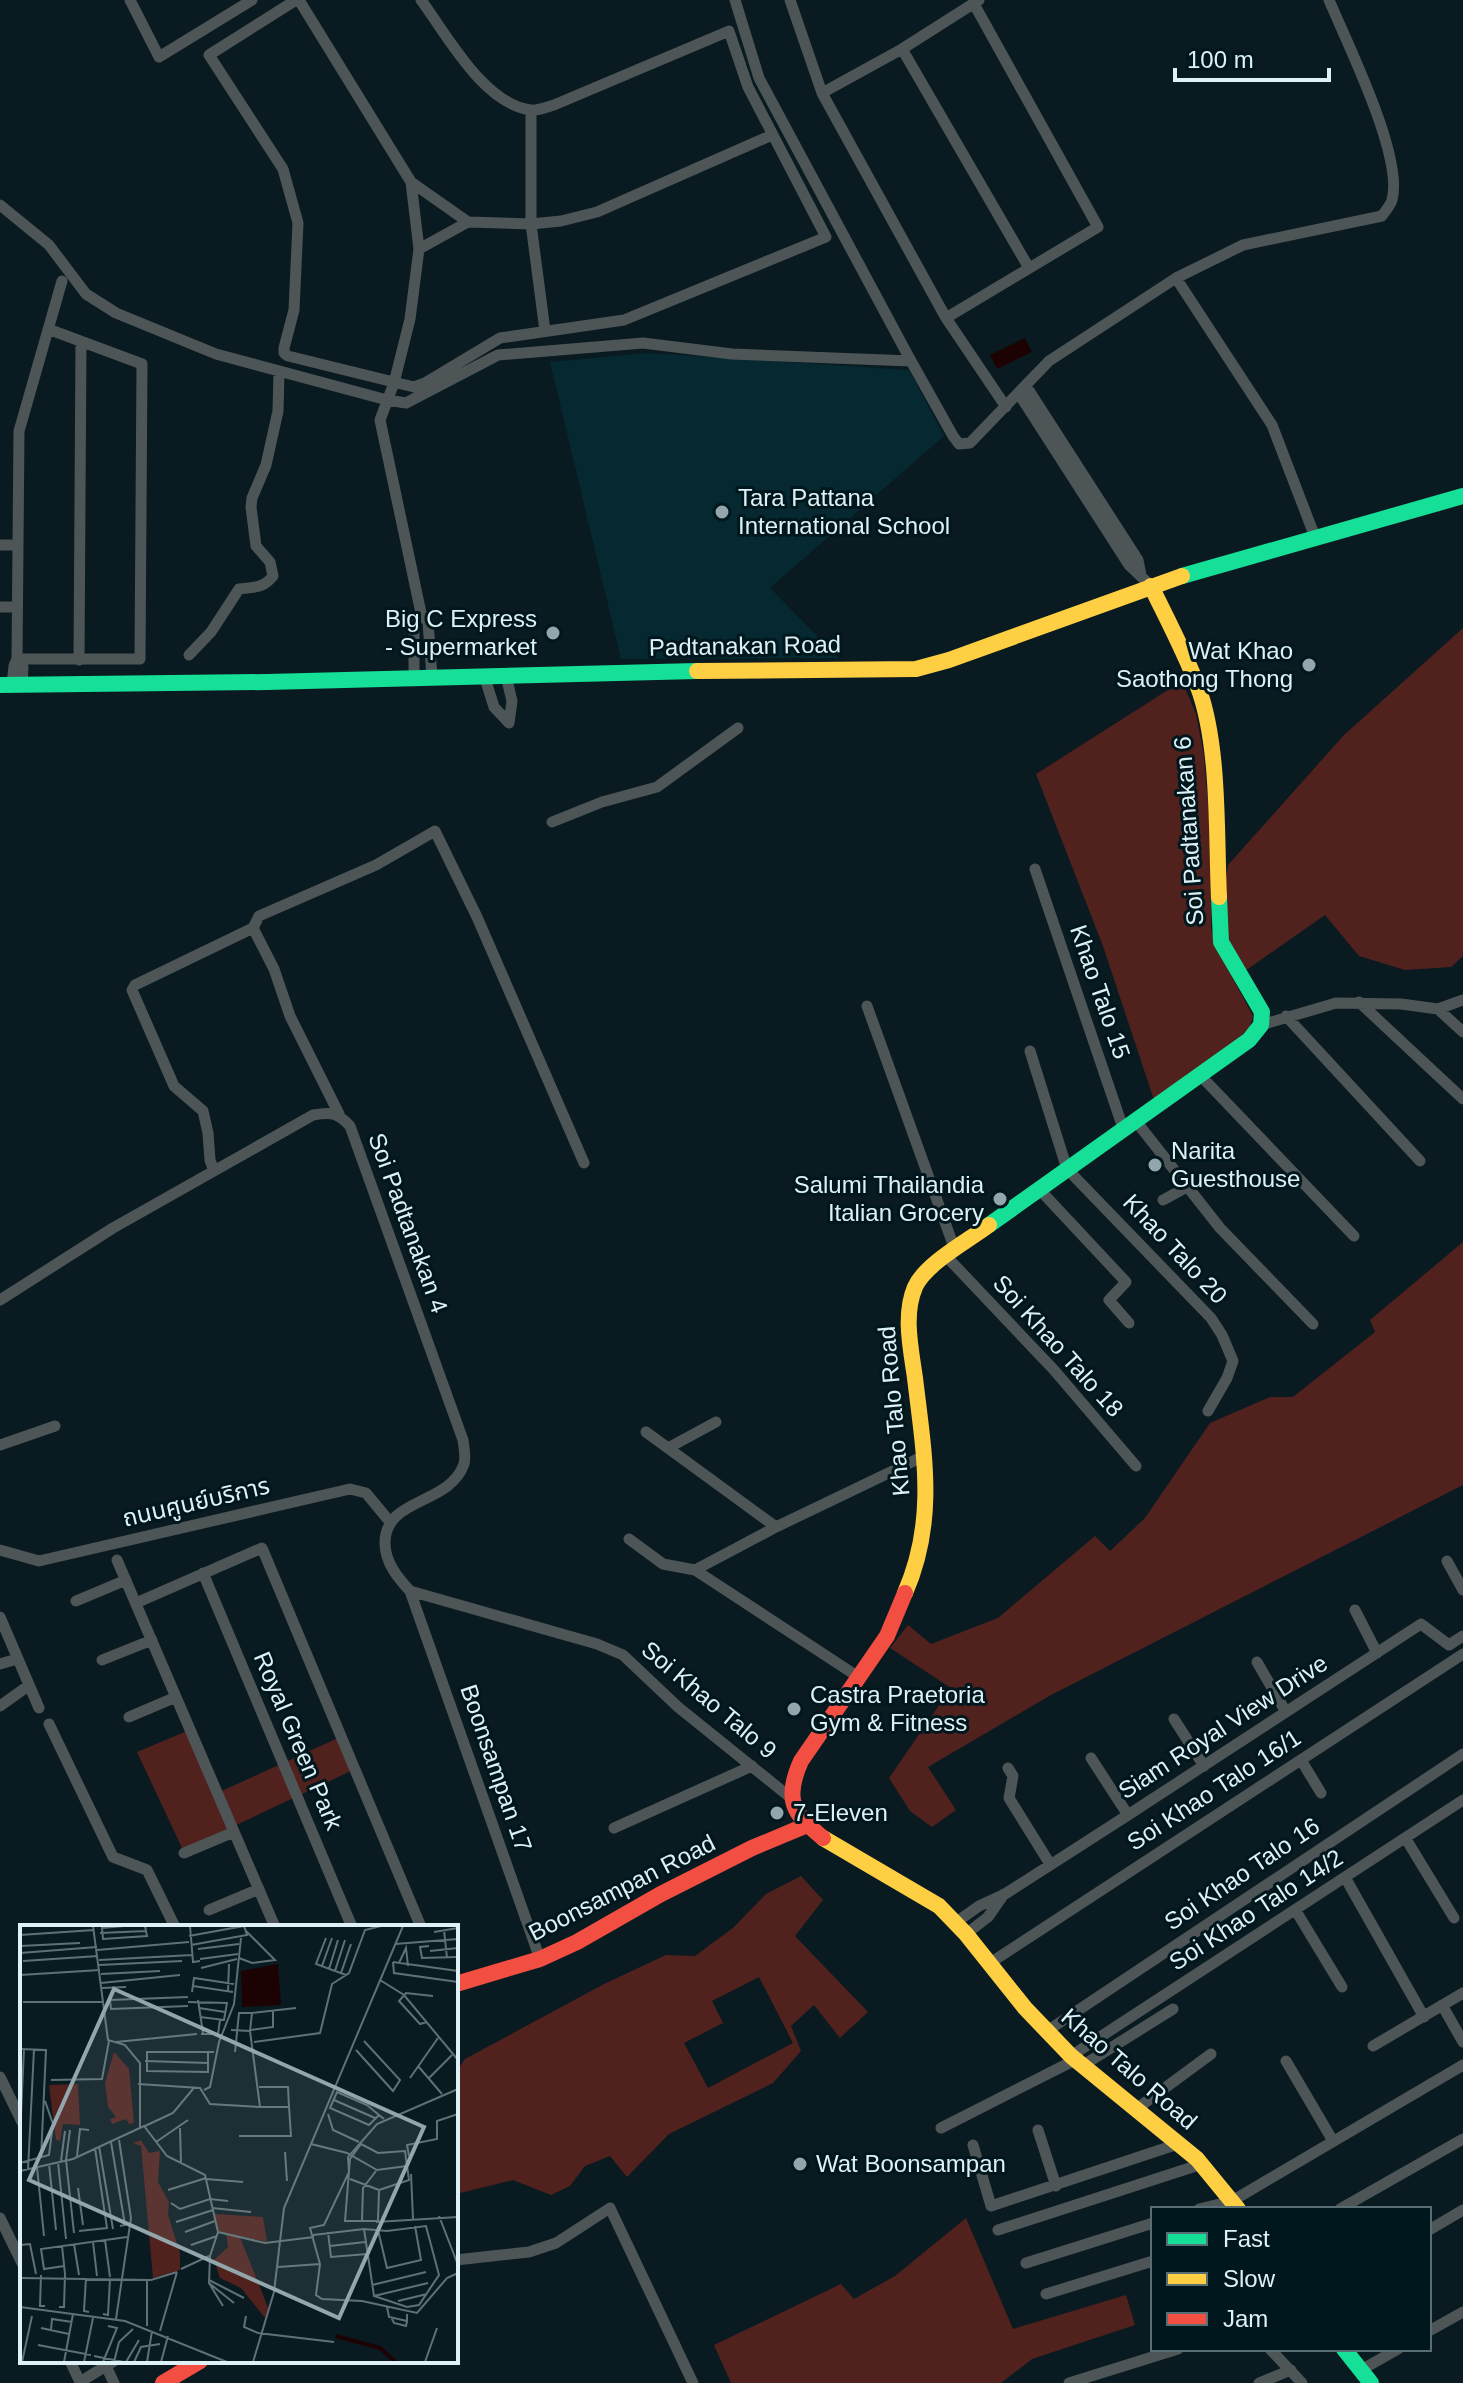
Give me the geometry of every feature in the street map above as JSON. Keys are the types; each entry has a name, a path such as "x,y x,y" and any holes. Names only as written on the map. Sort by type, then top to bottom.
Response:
{"street":[{"path":"130,0 159,57 252,0"},
{"path":"421,0 478,79 505,101 531,110 554,105 729,31 748,87 826,237 624,320 500,338 414,387 284,353 294,310 298,223 283,169 209,55 298,0 411,182 468,222"},
{"path":"735,0 759,78 959,444 970,443 1049,361 1176,278 1243,245 1382,216 1392,200 1392,165 1380,123 1329,0"},
{"path":"791,0 822,93 946,318 1006,407"},
{"path":"822,93 902,49 976,2 1098,227 946,318"},
{"path":"902,49 1029,268"},
{"path":"531,110 531,224 545,331"},
{"path":"419,249 468,222 531,224 597,212 772,135"},
{"path":"411,182 419,249 410,319 394,383 380,420 421,613 428,622 432,677"},
{"path":"0,205 49,245 86,294 116,313 216,354 387,400 406,403 498,355 643,343 732,354 911,361"},
{"path":"1176,278 1272,425 1315,537"},
{"path":"11,685 23,667 17,659 19,431 62,281"},
{"path":"17,659 140,659 142,364 48,329"},
{"path":"79,660 81,341"},
{"path":"189,655 211,632 239,589 267,584 273,576 270,562 256,546 251,507 266,465 278,411 279,373"},
{"path":"1022,390 1129,565 1146,580"},
{"name":"Padtanakan Road","path":"11,685 916,669 949,660 1146,580 1204,568 1463,496"},
{"path":"0,545 17,545"},
{"name":"Soi Padtanakan 6","path":"1146,580 1199,689 1214,782 1221,942 1262,1012 1261,1025"},
{"path":"0,607 17,607"},
{"path":"414,678 414,623 421,613"},
{"path":"484,675 494,707 509,723 512,701 506,676"},
{"path":"552,822 602,802 657,787 738,728"},
{"path":"214,1171 203,1111 174,1086 132,990 135,985 253,928 259,916 376,865 435,831 477,917 584,1163"},
{"name":"Khao Talo 15","path":"1035,869 1129,1124 1220,1228 1313,1324"},
{"path":"253,928 274,969 290,1016 339,1114"},
{"path":"1261,1025 1336,1003 1438,1009 1463,1000"},
{"path":"1359,1002 1463,1099"},
{"path":"867,1006 951,1253"},
{"path":"1438,1009 1463,1032"},
{"path":"1286,1016 1420,1161"},
{"name":"Khao Talo Road","path":"1235,2205 1202,2164 1076,2061 939,1906 826,1841 807,1825 791,1798 801,1761 887,1636 917,1566 926,1517 924,1456 908,1320 915,1287 929,1269 1249,1040 1261,1025"},
{"path":"1030,1051 1067,1169"},
{"path":"1199,1074 1354,1236"},
{"name":"Soi Padtanakan 4","path":"0,1300 113,1228 313,1115 339,1114 350,1126 463,1440 465,1463 453,1482 432,1498 404,1509 390,1522"},
{"name":"Khao Talo 20","path":"1067,1169 1211,1318 1222,1335 1233,1361 1208,1411"},
{"path":"1163,1200 1187,1187"},
{"path":"1040,1190 1126,1282 1109,1300 1129,1323"},
{"name":"Soi Khao Talo 18","path":"951,1253 1136,1466"},
{"path":"668,1448 716,1422"},
{"path":"0,1445 55,1426"},
{"path":"646,1432 776,1527"},
{"path":"695,1570 924,1456"},
{"name":"ถนนศูนย์บริการ","path":"0,1550 39,1561 350,1489 366,1493 390,1522"},
{"path":"390,1522 385,1535 385,1553 396,1577 410,1591"},
{"path":"629,1539 663,1564 695,1570 860,1678"},
{"path":"136,1603 262,1548 420,1925"},
{"path":"117,1560 274,1925"},
{"path":"1447,1561 1463,1590"},
{"name":"Royal Green Park","path":"203,1573 351,1925"},
{"path":"76,1601 126,1580"},
{"name":"Soi Khao Talo 9","path":"410,1591 597,1644 623,1655 678,1707 791,1798"},
{"name":"Boonsampan 17","path":"410,1591 540,1959"},
{"path":"1355,1610 1377,1653"},
{"path":"0,1617 39,1708"},
{"name":"Siam Royal View Drive","path":"960,1928 979,1906 1005,1894 1421,1624 1449,1645 1463,1636"},
{"path":"102,1660 152,1640"},
{"name":"Soi Khao Talo 16/1","path":"990,1963 1463,1654"},
{"path":"0,1664 17,1659"},
{"path":"1257,1662 1286,1712"},
{"path":"0,1706 28,1686"},
{"path":"129,1717 176,1697"},
{"path":"1174,1719 1204,1766"},
{"path":"49,1724 113,1857 147,1870 174,1925"},
{"name":"Soi Khao Talo 16","path":"1047,2031 1463,1754"},
{"path":"1091,1758 1128,1815"},
{"path":"1301,1760 1321,1793"},
{"path":"614,1828 752,1766"},
{"path":"1008,1768 1013,1776 1009,1798 1050,1864"},
{"name":"Soi Khao Talo 14/2","path":"1076,2061 1463,1800"},
{"name":"Boonsampan Road","path":"458,1983 540,1959 713,1868 807,1825"},
{"path":"184,1853 234,1832"},
{"path":"1406,1839 1454,1918"},
{"path":"1346,1879 1424,2017"},
{"path":"209,1910 259,1889"},
{"path":"1296,1911 1342,1987"},
{"path":"1373,2046 1463,1993"},
{"path":"1442,2005 1463,2042"},
{"path":"941,2128 1173,2009"},
{"path":"1135,2110 1211,2054"},
{"path":"1286,2061 1333,2141"},
{"path":"1235,2205 1333,2141 1463,2065"},
{"path":"0,2077 20,2118"},
{"path":"1038,2130 1056,2186"},
{"path":"1344,2207 1463,2139"},
{"path":"973,2145 991,2206 1178,2144"},
{"path":"998,2230 1202,2164"},
{"path":"458,2260 542,2248 556,2243 610,2208 693,2383"},
{"path":"1431,2229 1463,2210"},
{"path":"0,2218 20,2259"},
{"path":"1026,2263 1151,2224"},
{"path":"1046,2294 1151,2262"},
{"path":"1431,2330 1463,2312"},
{"path":"1069,2383 1172,2351"},
{"path":"1272,2351 1302,2383"},
{"path":"1346,2351 1366,2376 1396,2351"},
{"path":"71,2363 80,2382 110,2364 114,2383"},
{"path":"163,2383 197,2363"},
{"path":"1259,2383 1291,2370"}],"shaded area":[{"path":"1025,338 1032,352 997,369 990,355"},
{"name":"Tara Pattana International School","path":"647,353 909,370 944,436 770,588 839,658 621,659 550,362"},
{"path":"1463,628 1463,956 1451,967 1405,970 1359,956 1325,915 1245,971 1227,937 1224,895 1228,865 1344,735"},
{"path":"1182,681 1196,714 1204,756 1213,861 1211,928 1219,953 1253,1016 1250,1027 1234,1043 1154,1100 1103,946 1036,774"},
{"path":"1463,1242 1463,1485 1051,1695 928,1767 956,1810 932,1827 910,1811 889,1778 951,1688 890,1648 908,1625 931,1644 998,1618 1095,1536 1110,1551 1145,1518 1210,1423 1270,1397 1293,1397 1375,1332 1370,1320"},
{"path":"187,1731 215,1794 338,1738 351,1771 183,1850 137,1752"},
{"path":"801,1876 823,1900 795,1936 868,2012 840,2038 814,2005 791,2026 801,2051 773,2083 669,2134 627,2177 610,2156 585,2166 570,2186 551,2195 513,2180 458,2194 458,2069 465,2059 604,1984 666,1955 695,1956 733,1928 766,1894","holes":["759,1977 793,2043 708,2088 684,2043 723,2023 712,2001"]},
{"path":"966,2218 1013,2329 1126,2295 1135,2325 1032,2359 1001,2383 731,2383 714,2345 841,2284 854,2299 895,2276"}],"traffic: fast":[{"path":"1182,576 1463,496"},
{"path":"0,685 697,671"},
{"path":"989,1225 1249,1040 1261,1025 1262,1012 1221,942 1219,897"},
{"path":"1346,2351 1371,2383"}],"traffic: slow":[{"path":"697,671 916,669 1182,576"},
{"path":"1151,586 1198,687 1205,710 1214,763 1219,897"},
{"path":"905,1593 915,1566 925,1513 922,1433 909,1332 911,1298 928,1269 989,1225"},
{"path":"823,1838 939,1906 966,1934 1025,2008 1071,2056 1197,2159 1236,2207"}],"traffic: jam":[{"path":"823,1838 804,1821 794,1804 792,1795 796,1774 801,1761 887,1636 905,1593"},
{"path":"458,1983 540,1959 752,1848 807,1825"},
{"path":"163,2383 197,2363"}],"place":[{"name":"Tara Pattana International School","path":"722,512"},
{"name":"Big C Express - Supermarket","path":"553,633"},
{"name":"Wat Khao Saothong Thong","path":"1309,665"},
{"name":"Narita Guesthouse","path":"1155,1165"},
{"name":"Salumi Thailandia Italian Grocery","path":"1000,1199"},
{"name":"Castra Praetoria Gym & Fitness","path":"794,1709"},
{"name":"7-Eleven","path":"777,1813"},
{"name":"Wat Boonsampan","path":"800,2164"}]}
